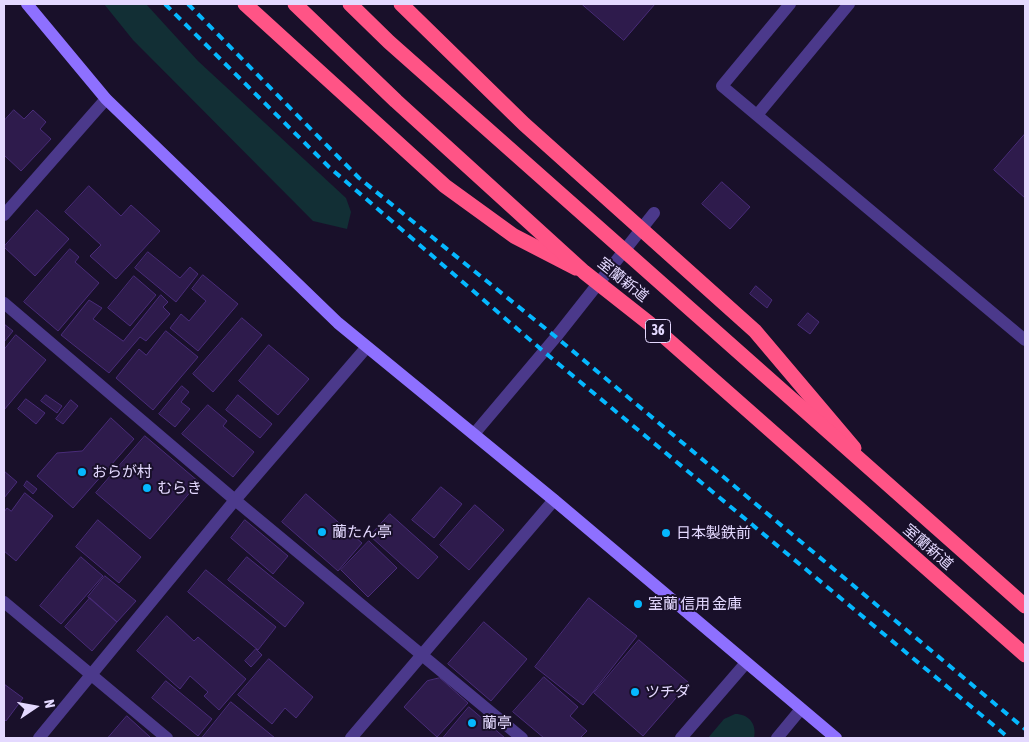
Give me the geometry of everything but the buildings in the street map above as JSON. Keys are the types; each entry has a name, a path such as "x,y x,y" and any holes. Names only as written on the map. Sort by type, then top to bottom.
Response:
{"highway":[{"path":"245,4 445,186 514,236 584,272"},
{"name":"室蘭新道","path":"295,4 396,101 584,272 650,324 1025,655"},
{"name":"室蘭新道","path":"350,4 389,42 1025,606"},
{"path":"401,4 524,124 755,331 874,472"}],"street":[{"path":"27,4 106,99 366,348 554,500 745,664 836,738"},
{"path":"790,4 722,86 1025,340"},
{"path":"757,115 849,4"},
{"path":"4,215 106,99"},
{"path":"474,434 556,337 654,213"},
{"path":"4,303 235,500 522,738"},
{"path":"39,738 92,677 235,500 366,348"},
{"path":"350,738 554,500"},
{"path":"4,602 166,738"},
{"path":"681,738 745,664"},
{"path":"777,738 801,709"}],"green space":[{"path":"104,4 146,4 198,61 346,198 351,212 347,229 313,221 133,40"},
{"path":"740,714 751,721 755,733 754,738 708,738 724,719"}],"railway":[{"path":"165,4 329,167 543,351 1009,738"},
{"path":"188,4 359,178 556,337 1025,729"}],"place":[{"name":"おらが村","path":"82,472"},
{"name":"むらき","path":"147,488"},
{"name":"蘭たん亭","path":"322,532"},
{"name":"日本製鉄前","path":"666,533"},
{"name":"室蘭 信用 金庫","path":"638,604"},
{"name":"ツチダ","path":"635,692"},
{"name":"蘭亭","path":"472,723"}]}
